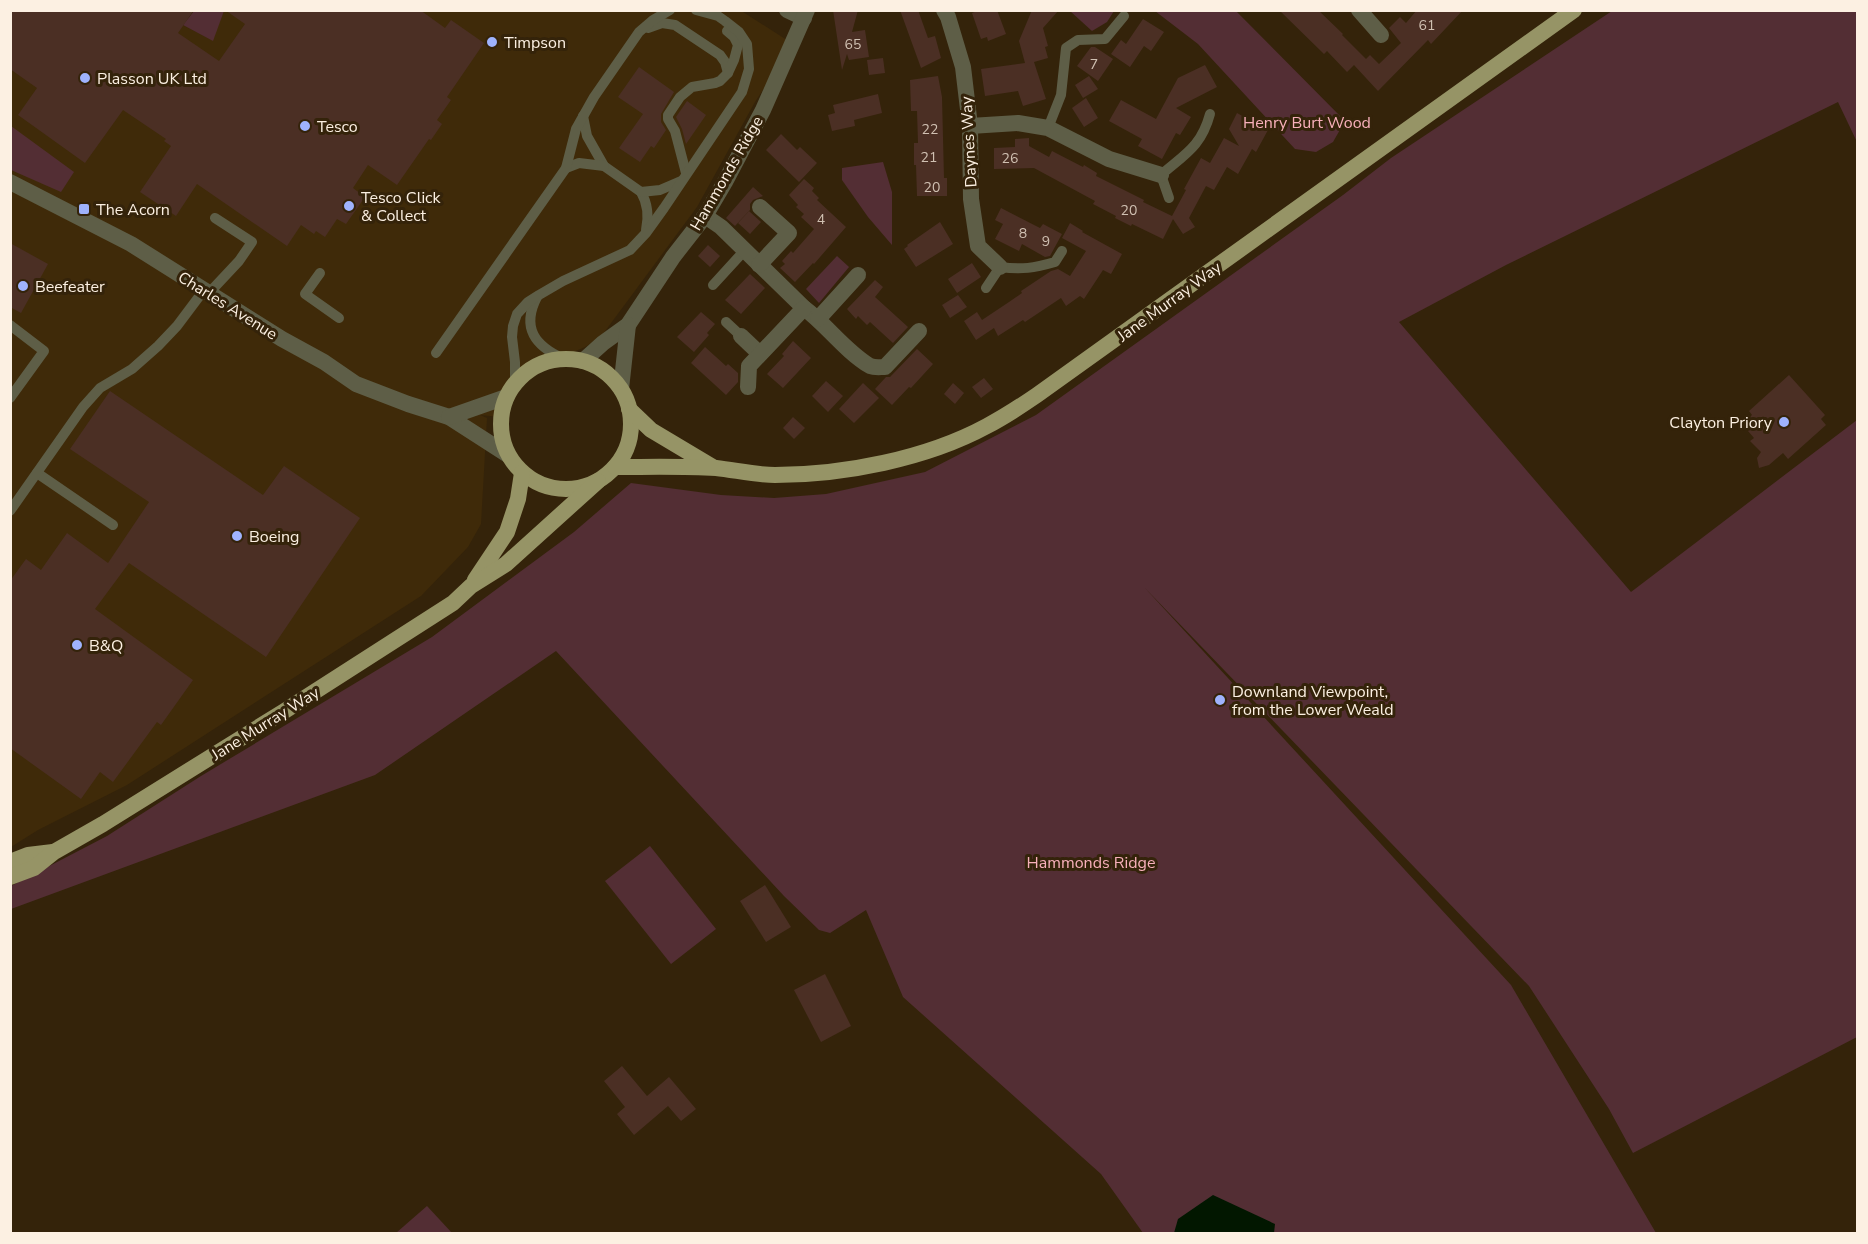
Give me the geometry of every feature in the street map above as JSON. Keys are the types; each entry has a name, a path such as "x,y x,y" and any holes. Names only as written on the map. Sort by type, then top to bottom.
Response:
{"main road":[{"name":"Jane Murray Way","path":"615,467 717,468 772,475 824,473 925,452 987,426 1037,395 1574,10"},
{"path":"564,359 583,361 611,377 621,389 629,409 631,429 626,449 615,467 598,481 579,488 558,489 539,484 522,473 508,455 502,437 501,417 511,390 527,372 545,362 564,359"},
{"name":"Jane Murray Way","path":"629,409 651,430 717,468"},
{"name":"Jane Murray Way","path":"471,586 507,532 518,499 522,473"},
{"name":"Jane Murray Way","path":"10,877 34,868 54,852 313,693 445,608 471,586 506,564 598,481"},
{"name":"Jane Murray Way","path":"10,862 28,855 54,852"}],"street":[{"path":"787,10 806,14"},
{"name":"Daynes Way","path":"944,10 963,67 970,126 971,199 978,246 1000,267"},
{"path":"1364,12 1381,35"},
{"name":"Hammonds Ridge","path":"583,361 628,325 673,257 705,216 763,110 806,14"},
{"path":"970,126 1018,123 1048,128 1109,159 1161,175"},
{"name":"Charles Avenue","path":"10,182 130,244 282,339 324,362 356,384 449,417 508,455"},
{"path":"759,265 789,232 760,207"},
{"path":"705,216 721,227 804,308 873,367 885,367 919,331"},
{"path":"818,319 858,275"},
{"path":"748,387 749,366 804,308"},
{"name":"Hammonds Ridge","path":"621,389 628,325"},
{"path":"741,336 760,354"},
{"path":"449,417 511,390"}],"lane":[{"path":"436,353 566,168 576,129 583,115 639,32 670,10"},
{"path":"684,177 675,131 668,115 680,97 692,87 720,81 728,73 737,52 737,42 722,26 698,11"},
{"path":"511,390 515,362 512,337 517,314 538,295 630,250 646,233 742,92 749,69 749,51 744,38 718,16 698,11"},
{"path":"1048,128 1061,95 1066,48 1078,40 1105,39 1124,16"},
{"path":"639,32 662,23 675,25 720,55 726,62 728,73"},
{"path":"1169,198 1161,175 1196,146 1206,129 1210,114"},
{"path":"583,115 586,136 604,166 641,192 648,209 646,233"},
{"path":"566,168 579,163 604,166"},
{"path":"641,192 660,190 684,177"},
{"path":"10,511 83,407 100,388 132,369 158,346 239,261 252,242 215,218"},
{"path":"716,278 745,250"},
{"path":"986,288 1000,267 1021,270 1037,267 1055,262 1062,251"},
{"path":"320,273 305,294 339,318"},
{"path":"538,295 529,318 530,327 539,344 564,359"},
{"path":"726,321 741,336"},
{"path":"10,325 44,351 10,398"},
{"path":"37,473 113,525"}],"shaded area":[{"path":"740,10 793,44 755,102 697,207 600,338 585,347 527,372 501,417 480,415 487,418 481,524 468,547 421,596 127,785 38,830 11,847 10,11 183,25 212,40 224,11"},
{"path":"1213,1195 1275,1224 1274,1233 1174,1233 1178,1219"}],"green space":[{"path":"194,11 224,11 213,41 183,25"},
{"path":"1070,11 1114,11 1107,22 1092,31"},
{"name":"Henry Burt Wood","path":"1155,11 1236,11 1345,121 1333,142 1316,152 1295,149 1198,44"},
{"name":"Hammonds Ridge","path":"1612,11 1857,11 1857,142 1838,102 1506,265 1399,322 1631,592 1857,420 1857,1037 1633,1153 1609,1109 1529,986 1144,587 1511,985 1656,1233 1143,1233 1101,1174 903,997 866,910 830,933 819,930 784,896 556,651 375,775 11,909 11,886 107,836 201,776 432,637 574,532 631,483 721,495 774,498 826,494 925,472 1036,415 1343,195 1391,158"},
{"path":"11,126 74,172 61,192 11,170"},
{"path":"883,162 892,192 892,245 868,217 842,180 842,168"},
{"path":"837,256 849,267 819,303 806,289"},
{"path":"650,846 716,929 671,964 605,881"},
{"path":"427,1206 452,1233 396,1233"}],"building":[{"path":"10,10 194,10 178,33 219,61 245,24 225,10 420,10 445,28 451,20 484,43 447,97 451,100 437,120 442,124 397,185 368,165 353,188 365,197 346,224 337,219 325,237 316,231 314,234 301,225 287,246 197,184 176,216 140,192 171,146 164,141 166,139 123,110 85,163 18,115 37,88 10,69"},
{"path":"833,10 858,10 852,32 865,30 869,57 849,60 847,54 842,70"},
{"path":"900,10 918,10 928,38 935,36 941,58 921,68"},
{"path":"980,10 997,10 1006,34 988,41 987,37 981,39 972,13"},
{"path":"1032,10 1059,10 1043,28 1048,46 1045,47 1048,58 1034,62 1046,99 1023,106 1018,91 985,96 981,69 1025,63 1019,41"},
{"path":"1279,10 1318,10 1366,59 1370,55 1379,64 1401,43 1389,28 1400,17 1406,23 1417,10 1463,10 1431,44 1428,40 1378,91 1354,65 1347,72 1327,51 1324,54"},
{"path":"1143,19 1164,32 1151,51 1144,46 1130,67 1111,54 1121,40 1126,44"},
{"path":"1091,47 1095,47 1113,59 1098,81 1077,66"},
{"path":"883,58 885,73 869,75 867,60"},
{"path":"1205,65 1217,87 1176,108 1191,117 1180,135 1176,133 1162,159 1138,146 1142,139 1109,121 1121,100 1156,119 1178,78"},
{"path":"639,67 674,92 661,114 661,122 666,130 654,148 651,146 640,162 619,148 643,114 618,97"},
{"path":"938,76 942,97 944,178 947,178 947,196 917,196 914,143 918,143 917,111 911,111 910,80"},
{"path":"1089,76 1098,89 1083,98 1075,85"},
{"path":"878,94 882,113 854,120 855,126 832,131 828,115 835,113 833,105"},
{"path":"1086,98 1098,118 1084,127 1072,108"},
{"path":"687,101 706,115 686,144 676,117"},
{"path":"1237,113 1268,130 1256,152 1252,149 1238,174 1227,167 1214,190 1206,186 1189,218 1195,227 1183,234 1173,219 1163,239 1115,218 1116,216 1093,204 1095,201 1034,168 994,169 994,148 1015,147 1015,139 1029,138 1029,146 1049,157 1052,151 1083,167 1084,165 1097,173 1096,176 1172,216 1201,158 1210,163 1224,138 1239,146 1229,129"},
{"path":"781,134 797,150 800,147 817,163 799,182 766,150"},
{"path":"804,179 814,188 812,191 819,198 817,200 846,227 795,282 780,268 785,264 782,261 791,251 793,253 814,229 801,217 804,214 796,207 798,205 789,195"},
{"path":"753,187 763,196 753,200 750,210 735,226 726,218"},
{"path":"1001,208 1040,228 1043,224 1062,234 1050,256 1045,257 1022,244 1019,251 995,239 1003,224 995,220"},
{"path":"749,211 761,222 750,234 738,223"},
{"path":"940,222 953,244 916,267 904,249"},
{"path":"1070,223 1122,254 1111,274 1103,270 1084,299 1080,296 1066,306 1061,298 1025,322 1023,320 998,336 994,328 976,340 964,321 977,312 982,320 1051,271 1058,269 1070,276 1086,251 1062,238"},
{"name":"Beefeater","path":"10,243 48,264 21,313 10,307"},
{"path":"708,245 720,256 710,267 698,256"},
{"path":"972,263 981,277 957,293 948,279"},
{"path":"750,274 765,288 741,314 725,300"},
{"path":"875,280 883,287 875,297 908,327 893,343 870,322 867,325 858,316 856,319 847,309"},
{"path":"958,295 967,307 950,318 942,305"},
{"path":"701,312 715,324 707,333 709,335 694,352 677,337"},
{"path":"793,341 811,358 783,388 767,374 784,356 782,354"},
{"path":"705,347 726,366 728,364 738,373 738,382 726,395 691,363"},
{"path":"917,349 933,364 892,405 875,389"},
{"name":"Clayton Priory","path":"1789,375 1825,415 1821,419 1826,425 1788,459 1783,453 1769,465 1759,468 1757,458 1761,452 1750,441 1754,438 1742,424 1752,415 1749,411"},
{"path":"984,378 993,389 981,398 972,387"},
{"path":"826,381 843,396 828,412 812,396"},
{"path":"863,383 879,398 854,423 839,409"},
{"path":"953,383 964,393 955,404 944,394"},
{"path":"110,391 263,495 284,466 360,518 266,657 129,563 95,609 193,680 161,725 157,722 113,782 100,772 81,799 10,748 10,581 26,559 41,570 67,533 108,563 149,502 70,449"},
{"path":"793,417 805,428 794,439 783,428"},
{"path":"765,885 791,927 766,942 740,901"},
{"path":"825,974 851,1026 821,1042 794,990"},
{"path":"622,1066 647,1096 669,1077 696,1109 681,1121 668,1106 634,1135 617,1114 625,1107 604,1081"}],"place":[{"name":"Timpson","path":"492,42"},
{"name":"Plasson UK Ltd","path":"85,78"},
{"name":"Tesco","path":"305,126"},
{"name":"Tesco Click & Collect","path":"349,206"},
{"name":"The Acorn","path":"84,209"},
{"name":"Beefeater","path":"23,286"},
{"name":"Clayton Priory","path":"1784,422"},
{"name":"Boeing","path":"237,536"},
{"name":"B&Q","path":"77,645"},
{"name":"Downland Viewpoint, from the Lower Weald","path":"1220,700"}]}
